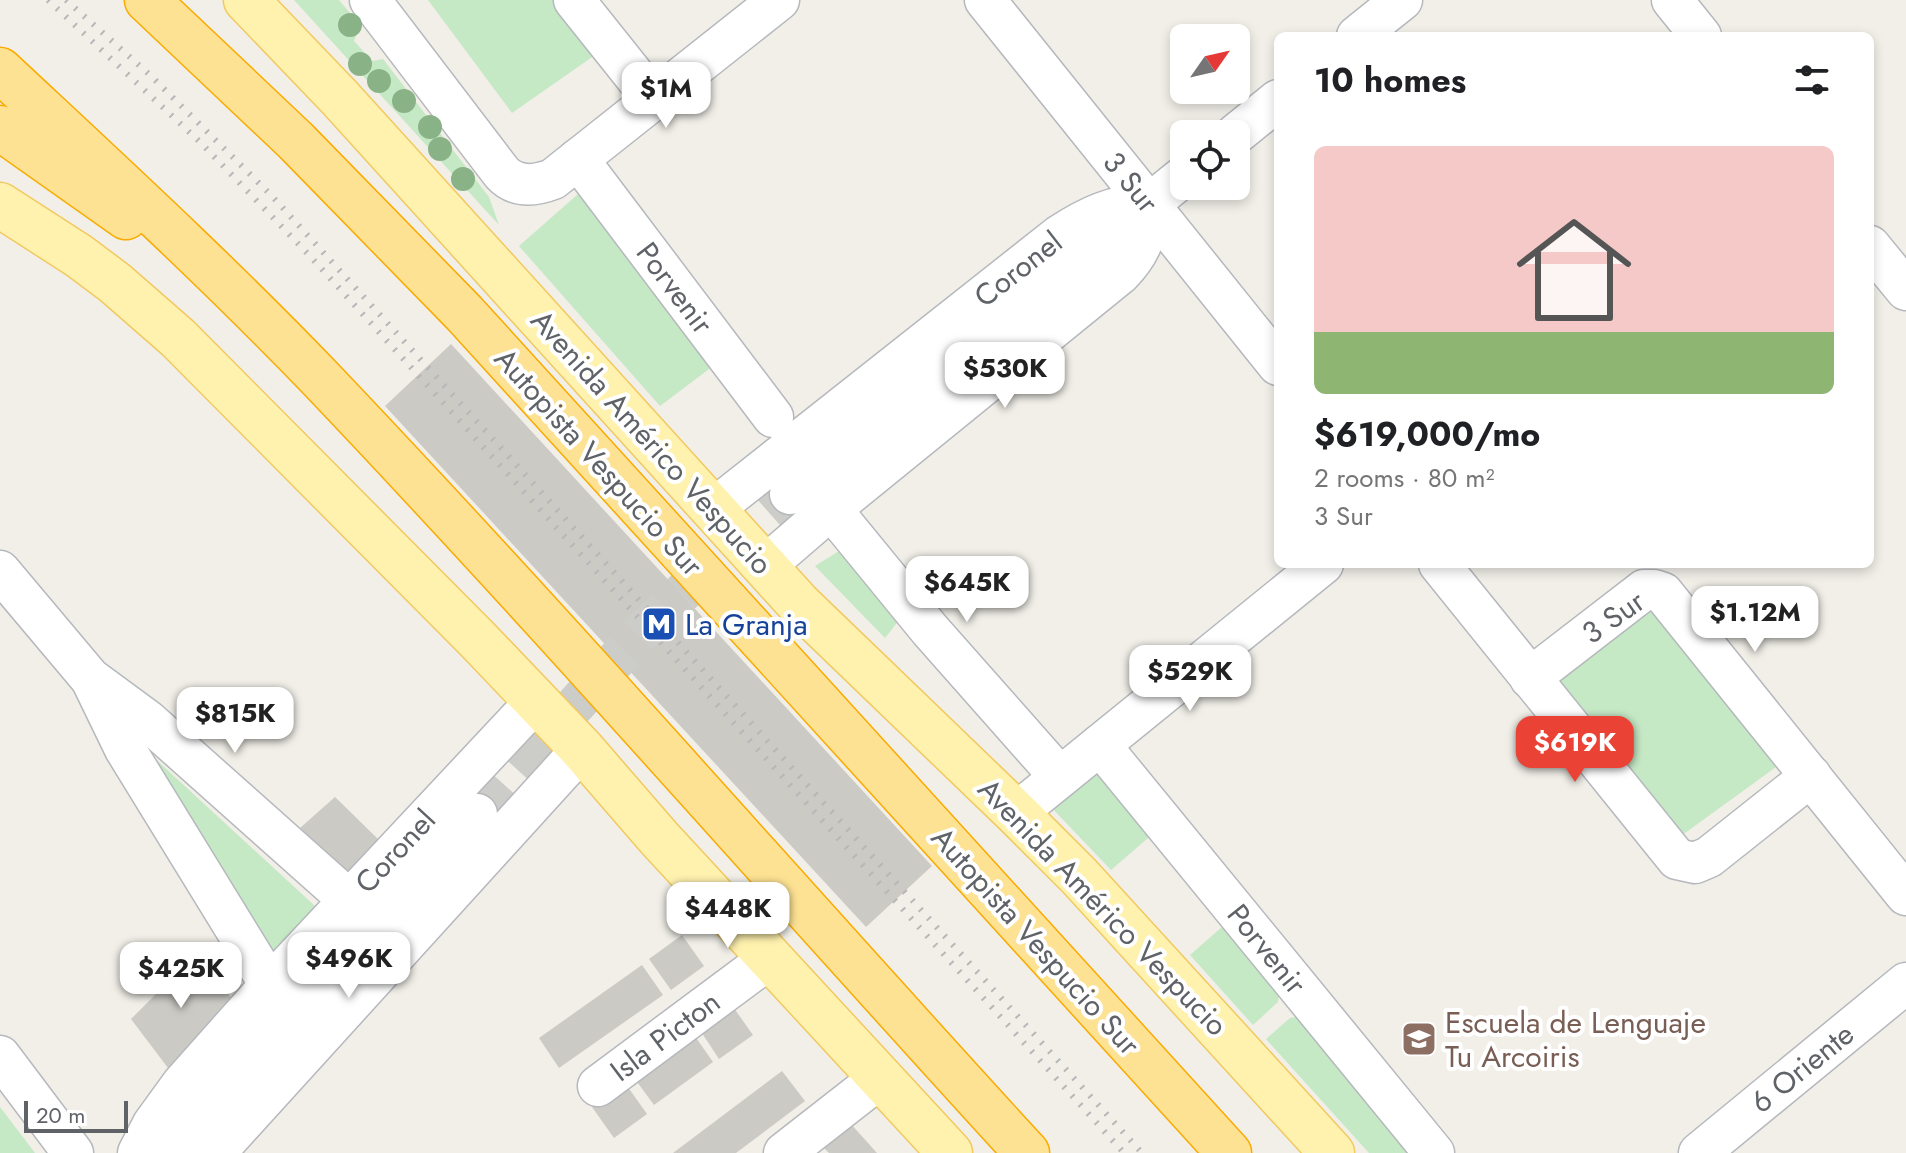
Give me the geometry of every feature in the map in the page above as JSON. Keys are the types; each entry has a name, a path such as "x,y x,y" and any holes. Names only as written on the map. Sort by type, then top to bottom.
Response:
{"highway":[{"name":"Autopista Vespucio Sur","path":"147,0 296,141 464,313 1229,1153"},
{"path":"0,70 318,376 542,616 1027,1153"},
{"path":"0,128 230,289"}],"main road":[{"name":"Avenida Américo Vespucio","path":"246,0 340,98 712,510 837,643 1016,813 1130,932 1332,1153"},
{"path":"0,205 79,256 178,338 582,749 659,838 950,1153"}],"street":[{"path":"370,0 502,173 509,181 524,184 553,179 779,0"},
{"path":"574,0 653,99"},
{"name":"3 Sur","path":"985,0 1274,360"},
{"path":"1362,32 1402,0"},
{"path":"1672,0 1698,32"},
{"path":"1250,123 1274,103"},
{"name":"Porvenir","path":"578,159 773,417"},
{"name":"Coronel","path":"790,494 1170,187"},
{"name":"Coronel","path":"712,510 1060,235 1105,211 1132,204 1149,204"},
{"path":"765,566 1120,274 1142,246 1147,232 1149,204"},
{"path":"1874,251 1906,290"},
{"path":"831,509 930,630 1060,777"},
{"path":"1016,813 1318,568"},
{"path":"1442,568 1677,859 1695,863 1709,857 1811,776"},
{"path":"0,571 90,678 147,720 349,900"},
{"name":"3 Sur","path":"1530,678 1644,590 1654,590 1671,600 1906,895"},
{"path":"90,678 125,749 270,985"},
{"name":"Coronel","path":"138,1153 167,1103 270,985 536,701"},
{"name":"Porvenir","path":"1100,745 1434,1153"},
{"path":"215,1153 582,749"},
{"name":"Coronel","path":"177,1153 231,1081 477,814"},
{"name":"Isla Picton","path":"598,1086 770,958"},
{"name":"6 Oriente","path":"1699,1153 1906,983"},
{"path":"0,1056 73,1153"},
{"path":"785,1153 880,1078"}],"green space":[{"path":"294,0 339,0 360,25 354,41 372,61 383,59 489,197 499,225"},
{"path":"428,0 553,0 595,55 512,113"},
{"path":"585,188 717,363 660,406 519,246"},
{"path":"852,543 907,610 885,638 815,566"},
{"path":"1659,606 1776,767 1674,841 1557,679"},
{"path":"123,729 316,907 273,953"},
{"path":"1095,770 1156,831 1111,870 1051,807"},
{"path":"1230,920 1280,985 1278,1002 1253,1025 1190,955"},
{"path":"1305,1015 1416,1153 1369,1153 1266,1039 1290,1018"},
{"path":"0,1107 35,1153 0,1153"}],"building":[{"path":"451,344 932,866 866,927 385,406"},
{"path":"335,797 379,840 344,875 300,828"},
{"path":"682,935 704,966 671,990 649,959"},
{"path":"195,955 231,997 168,1068 131,1019"},
{"path":"642,965 663,995 559,1068 539,1038"},
{"path":"731,1004 753,1035 719,1059 698,1027"},
{"path":"692,1032 713,1062 654,1105 632,1075"},
{"path":"782,1071 805,1101 736,1153 673,1153"},
{"path":"625,1083 647,1114 614,1138 592,1107"},
{"path":"850,1123 877,1153 829,1153 823,1147"}],"tunnel":[{"path":"477,814 636,638 724,552 790,494"}],"railway":[{"path":"48,0 201,143 309,255 1124,1153"},
{"path":"66,0 150,75 271,195 1142,1153"}],"place":[{"name":"La Granja","path":"659,624"},
{"name":"Escuela de Lenguaje Tu Arcoiris","path":"1419,1039"}]}
